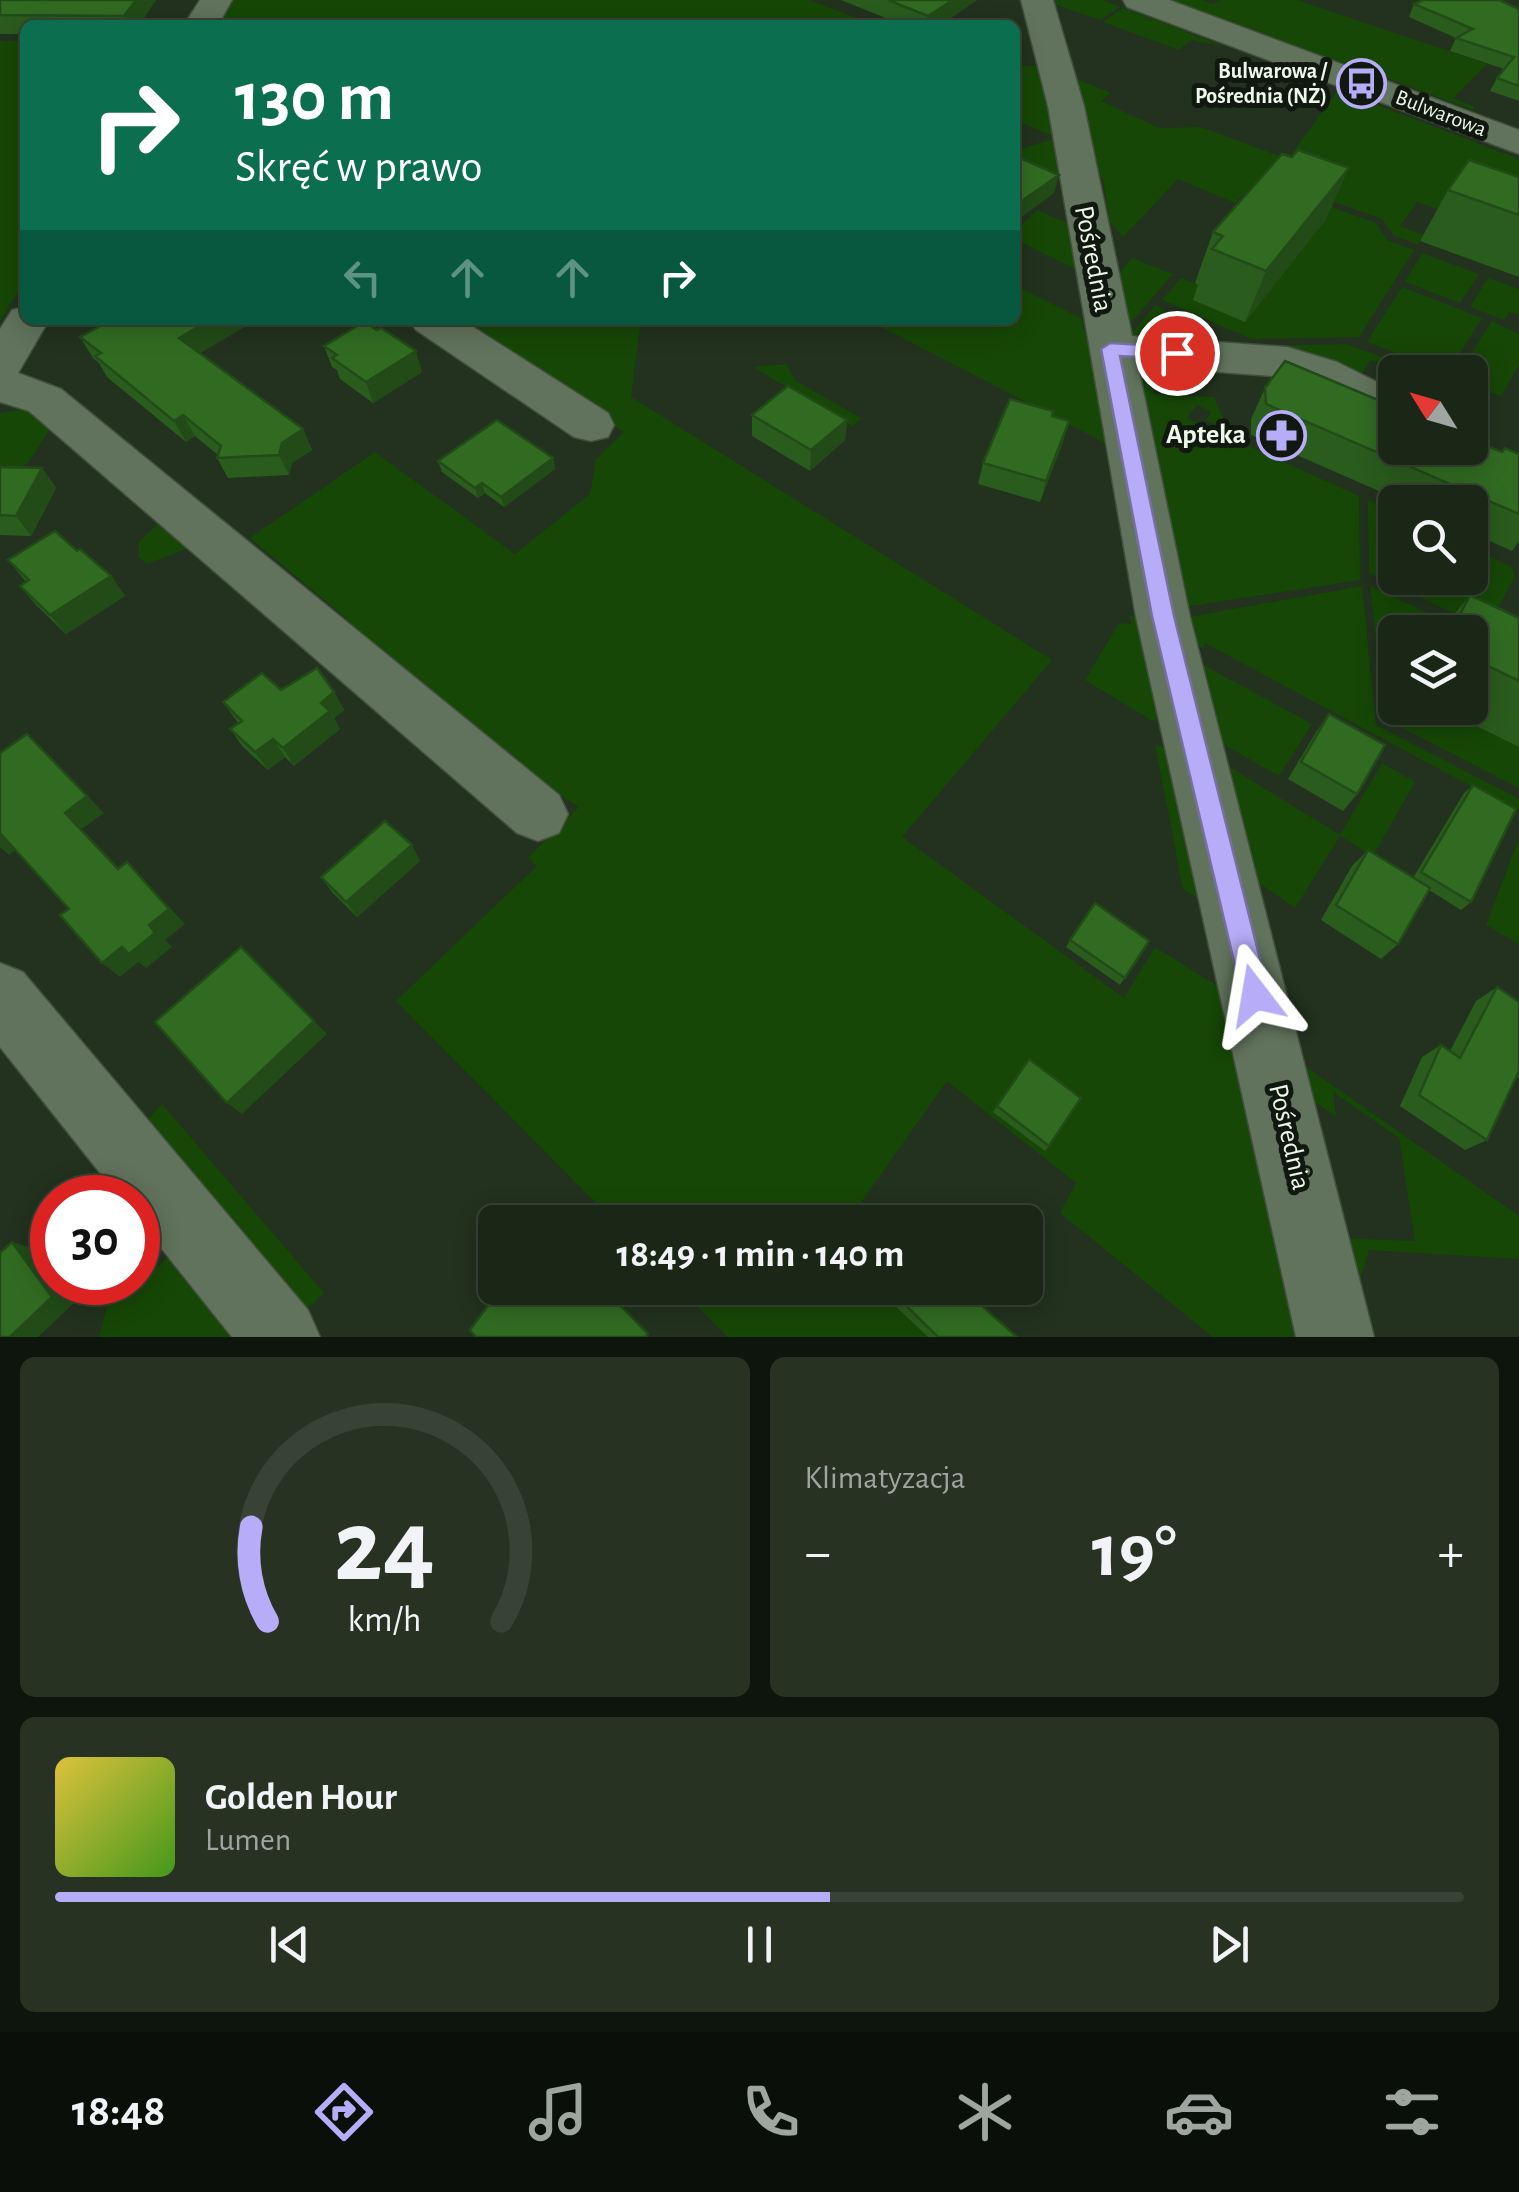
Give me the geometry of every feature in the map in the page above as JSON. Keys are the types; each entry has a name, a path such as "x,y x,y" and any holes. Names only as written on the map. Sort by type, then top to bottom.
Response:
{"street":[{"name":"Pośrednia","path":"1037,0 1066,106 1163,616 1334,1337"},
{"name":"Bulwarowa","path":"1139,0 1519,143"},
{"path":"0,366 24,325"},
{"path":"440,325 590,425"},
{"path":"1110,349 1287,362 1321,373 1378,402"},
{"path":"0,387 22,389 45,400 538,814"},
{"path":"0,995 280,1337"}],"green space":[{"path":"227,0 809,0 862,20 216,20"},
{"path":"1051,0 1103,0 1120,7 1100,20 1054,4 1070,76 1111,93 1101,101 1159,128 1201,127 1282,157 1235,203 1178,179 1123,237 1110,222 1103,179 1086,156"},
{"path":"1160,0 1203,0 1213,4 1221,0 1297,0 1487,64 1453,98 1475,107 1473,110 1349,64 1343,69"},
{"path":"1123,8 1224,46 1191,40 1179,50 1103,22"},
{"path":"0,41 20,41 20,288 0,321"},
{"path":"1032,41 1037,41 1056,100 1067,175 1021,166 1020,149 1058,138 1020,122 1020,66 1037,66"},
{"path":"1338,90 1519,159 1519,238 1417,202 1400,226 1424,235 1417,244 1394,236 1382,219 1273,180"},
{"path":"1266,183 1376,223 1387,240 1414,250 1359,337 1251,339 1162,300 1181,278 1204,287"},
{"path":"1037,210 1069,224 1075,269 1020,242 1020,226"},
{"path":"1422,253 1479,274 1460,303 1405,282"},
{"path":"1132,258 1173,274 1126,328 1117,276"},
{"path":"1488,278 1519,289 1519,315 1509,312 1504,320 1470,307"},
{"path":"1402,287 1482,318 1459,355 1402,355 1367,342"},
{"path":"1020,288 1081,318 1111,432 1109,445 878,325 1020,325"},
{"path":"1156,305 1163,309 1190,343 1131,334"},
{"path":"1492,321 1519,334 1519,365 1501,396 1488,391 1488,355 1471,355"},
{"path":"464,325 640,325 631,397 1052,660 902,837 1124,998 1155,947 1230,994 1320,1337 1213,1337 1060,1213 1076,1183 947,1081 859,1205 598,1205 396,1001 537,866 528,858 579,807 506,759 341,622 346,618 250,538 375,452 515,554 590,494 596,459 624,432"},
{"path":"1346,344 1378,356 1378,363 1371,360 1362,373 1297,350 1264,346"},
{"path":"1149,361 1153,394 1214,397 1223,418 1217,426 1206,420 1211,412 1197,405 1187,418 1359,496 1360,580 1184,607 1136,365"},
{"path":"786,364 796,381 861,418 852,426 753,367"},
{"path":"28,409 52,426 28,463 0,480 0,413"},
{"path":"1368,500 1378,504 1378,577 1369,573"},
{"path":"161,521 191,547 147,564 139,557 139,542"},
{"path":"1488,555 1512,568 1515,576 1488,627 1488,615 1458,615 1415,595 1488,595"},
{"path":"1362,586 1376,725 1519,799 1519,812 1205,643 1203,648 1188,640 1183,618"},
{"path":"1370,586 1378,590 1378,595 1389,595 1432,615 1378,615 1378,657"},
{"path":"1129,615 1144,621 1161,721 1151,720 1085,680 1119,623 1131,624"},
{"path":"1188,651 1201,658 1200,663 1312,724 1279,776 1221,743 1225,764 1340,835 1382,763 1415,782 1373,856 1340,836 1295,908 1253,879"},
{"path":"1397,725 1474,725 1519,747 1519,788"},
{"path":"1155,744 1166,748 1211,907 1183,889"},
{"path":"1519,839 1519,944 1486,925"},
{"path":"1243,906 1250,907 1272,1004 1300,1024 1292,1041 1282,1035 1285,1052 1519,1216 1519,1259 1369,1250 1358,1286 1348,1276 1339,1259 1339,1238 1415,1241 1399,1138 1333,1092 1336,1116 1304,1095 1283,1070"},
{"path":"162,1104 324,1293 307,1309 148,1119"},
{"path":"168,1258 232,1337 99,1337 107,1305 160,1305 160,1264"},
{"path":"696,1305 895,1305 928,1337 728,1337"}],"building":[{"path":"0,0 136,0 124,16 0,15"},
{"path":"888,0 953,0 928,16"},
{"path":"1423,0 1499,0 1519,9 1519,86 1497,78 1514,57 1456,38 1473,29 1414,4"},
{"path":"1298,150 1349,168 1266,271 1212,249 1223,236 1213,232 1282,154 1292,157"},
{"path":"1020,158 1059,175 1020,202"},
{"path":"1469,160 1519,177 1519,215 1448,190"},
{"path":"103,325 201,325 179,338 303,429 282,443 279,455 217,458 221,446 183,415 174,421 95,356 101,353 80,337"},
{"path":"359,325 369,325 381,328 416,351 366,382 332,358 337,355 324,346"},
{"path":"1285,361 1378,400 1378,453 1266,404 1265,388"},
{"path":"788,386 847,420 811,450 752,415"},
{"path":"1010,399 1053,411 1052,416 1069,421 1046,481 983,463"},
{"path":"497,420 553,458 501,497 482,483 475,488 438,461"},
{"path":"1488,446 1519,454 1519,514 1488,501 1488,485 1452,485 1406,465 1488,465"},
{"path":"0,467 42,468 16,516 0,515"},
{"path":"55,531 111,576 50,615 20,586 29,580 8,560"},
{"path":"1470,595 1519,618 1519,681 1488,666 1488,615 1460,615"},
{"path":"317,668 334,692 321,703 330,711 283,748 273,739 255,752 230,729 242,721 223,702 262,673 281,690"},
{"path":"1329,714 1385,745 1357,794 1301,762"},
{"path":"27,734 87,796 65,813 118,869 127,862 169,909 149,925 155,933 129,954 122,947 102,963 60,915 69,909 0,833 0,753"},
{"path":"1473,785 1516,809 1471,902 1421,872"},
{"path":"385,821 412,845 346,902 321,877"},
{"path":"1368,850 1430,888 1398,944 1336,905"},
{"path":"1095,903 1149,941 1125,978 1070,940"},
{"path":"241,947 314,1021 227,1103 155,1022"},
{"path":"1497,987 1519,1002 1519,1071 1487,1140 1419,1095 1441,1045 1460,1058"},
{"path":"1029,1059 1081,1098 1049,1146 997,1106"},
{"path":"12,1242 30,1267 30,1305 44,1305 10,1337 0,1337 0,1253"},
{"path":"488,1305 620,1305 648,1334 476,1337 470,1330"},
{"path":"905,1305 981,1305 1017,1337 938,1337"}],"place":[{"name":"Bulwarowa / Pośrednia (NŻ)","path":"1362,84"},
{"name":"Apteka","path":"1281,435"}],"route":[{"path":"1177,353 1110,349 1163,616 1255,995"}]}
